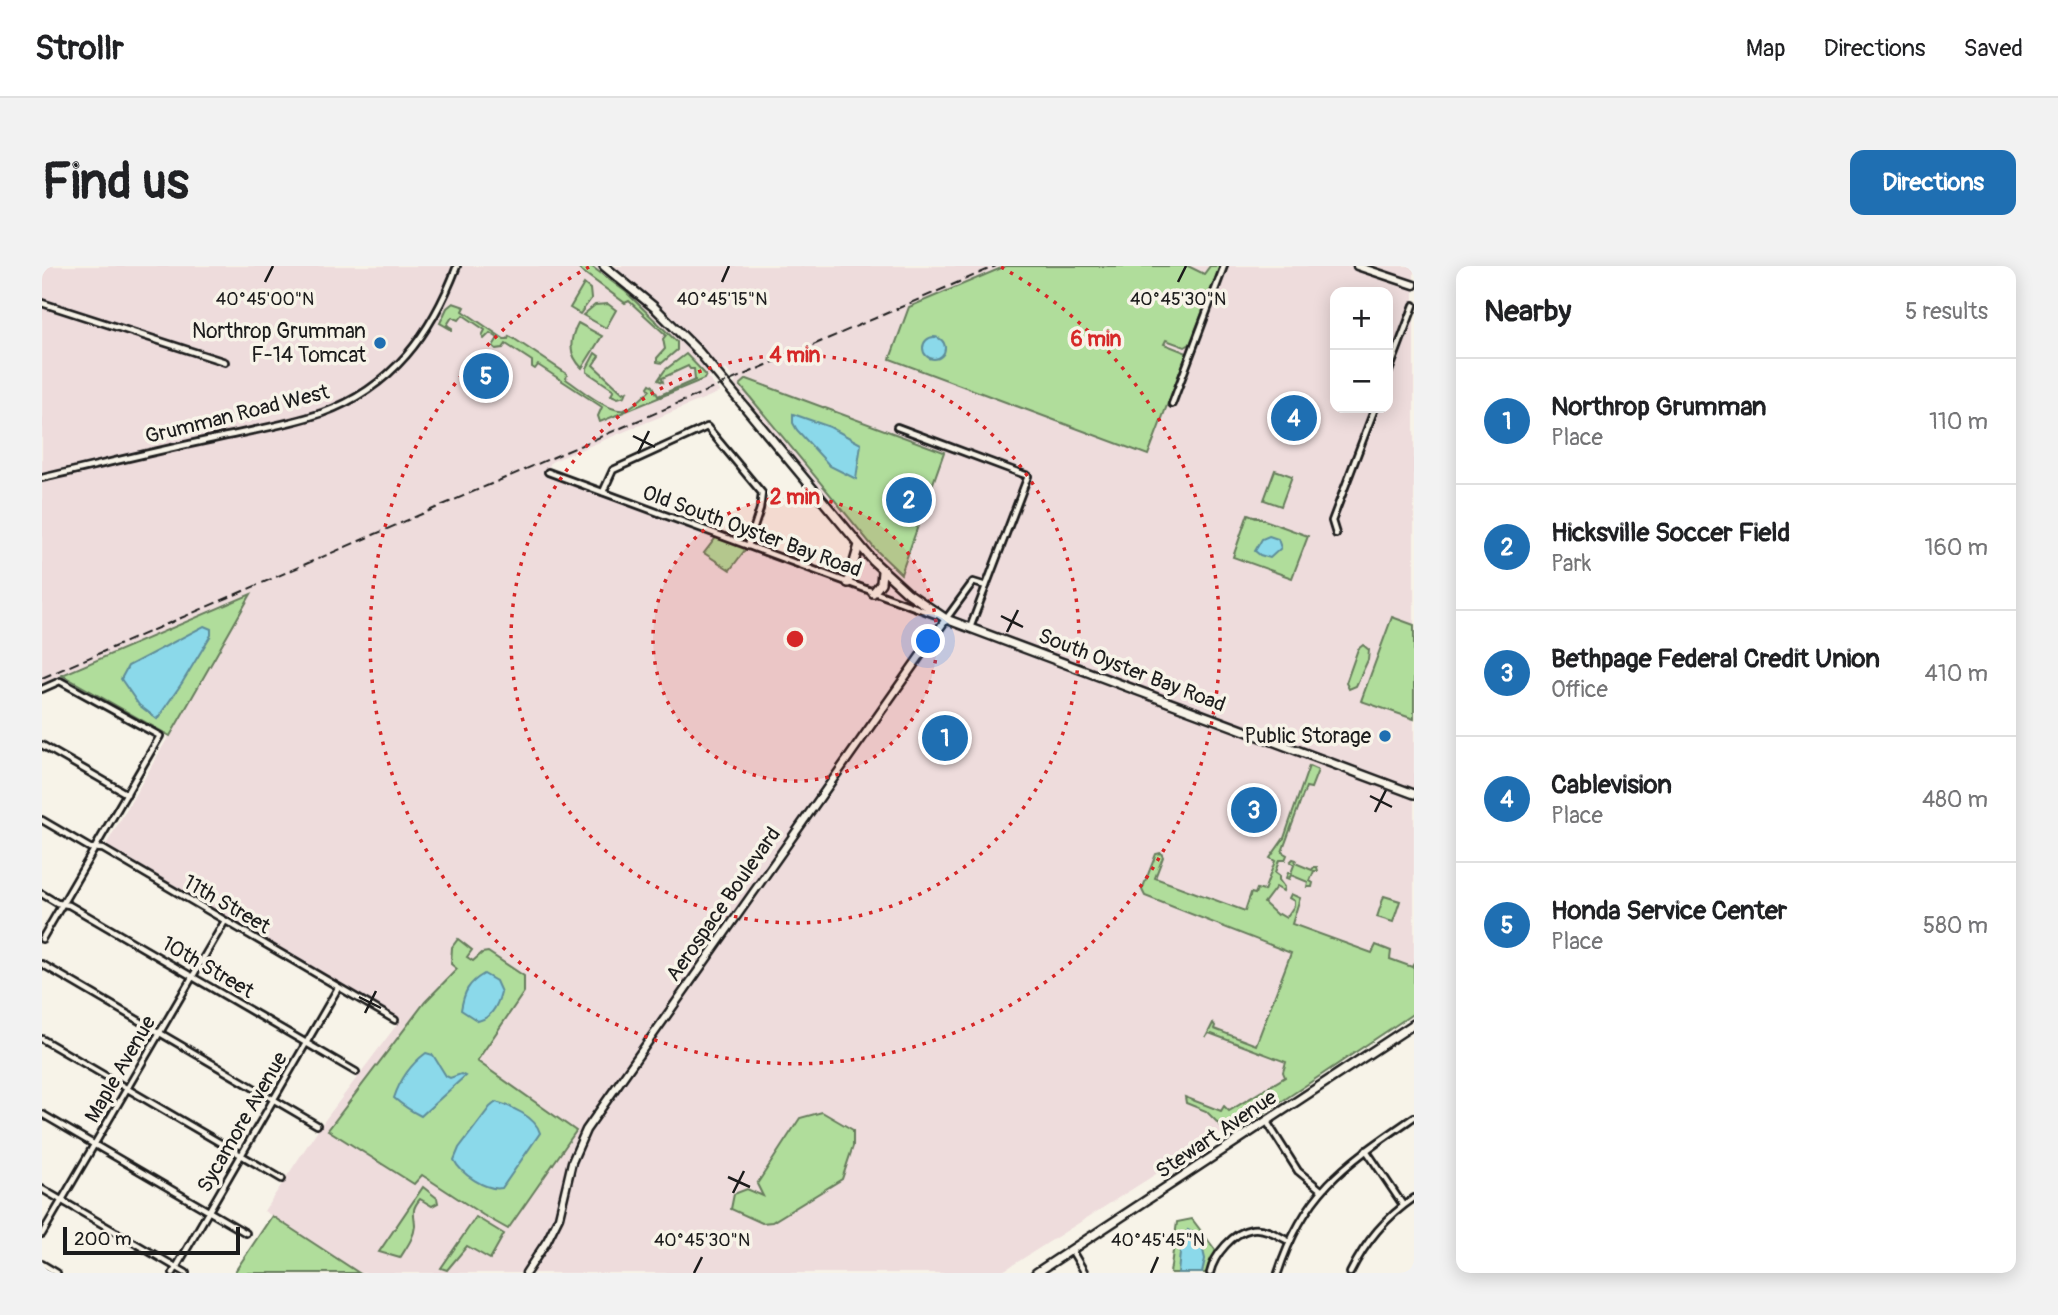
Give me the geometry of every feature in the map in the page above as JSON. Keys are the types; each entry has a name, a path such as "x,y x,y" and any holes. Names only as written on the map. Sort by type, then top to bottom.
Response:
{"main road":[{"name":"South Oyster Bay Road","path":"604,266 653,307 699,352 882,571 946,619 1414,794"},
{"path":"848,583 859,545"},
{"path":"873,593 881,583 882,571"},
{"name":"Stewart Avenue","path":"1036,1273 1414,1024"}],"street":[{"name":"Grumman Road West","path":"42,478 276,425 322,412 348,401 388,374 409,354 435,318 457,266"},
{"path":"1172,404 1224,266"},
{"path":"1357,266 1414,285"},
{"path":"42,303 225,362"},
{"path":"1393,361 1414,304"},
{"path":"1336,534 1332,521 1373,413"},
{"path":"603,492 613,470 707,427 762,493 761,509 748,545"},
{"path":"897,427 1028,476 970,628"},
{"name":"Old South Oyster Bay Road","path":"548,472 946,619"},
{"name":"Aerospace Boulevard","path":"526,1273 559,1217 572,1162 586,1130 973,582 986,586"},
{"path":"42,939 160,736 60,681 43,688"},
{"path":"42,745 127,794"},
{"name":"11th Street","path":"42,820 94,849 103,849 395,1020"},
{"name":"10th Street","path":"42,894 69,905 356,1072"},
{"name":"Maple Avenue","path":"42,1234 225,921"},
{"path":"42,964 317,1125"},
{"name":"Sycamore Avenue","path":"173,1273 338,988"},
{"path":"42,1039 282,1179"},
{"path":"42,1114 246,1233"},
{"path":"1278,1273 1290,1242 1321,1190 1352,1159 1414,1116"},
{"path":"1267,1122 1298,1171 1321,1190"},
{"path":"1366,1150 1403,1205"},
{"path":"42,1189 186,1273"},
{"path":"1350,1273 1373,1235 1403,1205 1414,1198"},
{"path":"1210,1273 1224,1247 1251,1229 1262,1230 1290,1242"},
{"path":"1072,1251 1085,1273"},
{"path":"42,1264 57,1273"}],"shaded area":[{"path":"42,266 1414,266 1414,625 1361,700 1414,719 1414,1010 1000,1273 359,1273 264,1211 319,1128 401,1019 106,845 250,595 42,683","holes":["726,369 736,382 734,384 860,538 845,580 548,469 551,462 720,392 707,377"]}],"green space":[{"path":"579,266 591,266 626,292 677,342 677,350 662,363 657,362 665,349 663,339 666,335 629,301 625,303 579,269"},
{"path":"1006,266 1188,266 1204,274 1210,266 1220,266 1190,344 1185,347 1166,340 1164,344 1187,353 1148,455 890,359 909,307"},
{"path":"584,284 590,289 591,299 580,314 570,308"},
{"path":"453,303 465,307 463,311 504,339 509,336 513,338 567,374 566,379 610,408 624,410 635,404 650,390 650,384 658,396 695,380 694,369 688,366 662,378 663,382 658,380 665,370 686,354 706,375 704,379 600,422 598,416 602,407 538,365 535,369 532,367 532,361 506,344 503,348 496,349 493,346 498,338 490,333 484,339 482,336 485,330 463,315 459,320 452,317 447,325 452,330 440,323 447,308"},
{"path":"608,304 616,310 606,328 583,315 595,305"},
{"path":"578,323 602,336 582,368 577,363 571,347"},
{"path":"595,353 599,356 593,365 623,393 627,391 625,396 618,398 611,395 614,390 587,372"},
{"path":"747,379 944,452 901,574 874,548 740,385"},
{"path":"1275,470 1292,476 1281,506 1264,500"},
{"path":"1248,514 1308,536 1292,578 1233,557"},
{"path":"718,535 748,546 730,570 704,553"},
{"path":"251,594 170,736 62,675"},
{"path":"1392,617 1414,625 1414,719 1361,701"},
{"path":"1363,645 1369,650 1368,660 1356,686 1349,689 1346,683 1358,649"},
{"path":"1309,766 1318,770 1311,788 1306,787 1282,852 1287,855 1285,860 1279,860 1275,873 1284,887 1283,891 1276,887 1264,903 1277,915 1286,918 1294,906 1294,901 1289,898 1291,894 1300,898 1292,924 1372,953 1376,945 1391,951 1390,959 1412,967 1414,963 1414,1013 1233,1134 1229,1134 1206,1111 1186,1103 1185,1097 1221,1111 1224,1106 1229,1111 1285,1077 1283,1072 1286,1062 1209,1033 1206,1037 1213,1023 1214,1029 1256,1045 1291,953 1145,896 1142,890 1156,854 1161,853 1163,857 1155,878 1245,911 1251,893 1255,894 1257,889 1264,891 1275,861 1270,858 1284,838"},
{"path":"1296,860 1295,863 1312,870 1317,867 1318,871 1314,871 1310,881 1313,883 1312,887 1307,887 1308,882 1291,875 1289,879 1286,878 1294,865 1290,862"},
{"path":"1384,896 1400,901 1393,922 1377,917"},
{"path":"458,939 472,950 467,957 473,961 482,953 488,952 524,976 524,992 477,1061 576,1131 508,1229 422,1175 414,1184 328,1130 425,1002 457,969 451,964 452,947"},
{"path":"822,1112 853,1130 853,1146 842,1179 772,1222 762,1223 731,1209 734,1194 747,1189 763,1196 757,1184 800,1118"},
{"path":"423,1187 437,1198 438,1203 432,1206 420,1199 417,1203 414,1210 413,1235 400,1258 379,1252"},
{"path":"272,1216 359,1273 234,1273"},
{"path":"476,1217 504,1234 490,1259 467,1246 447,1270 441,1268"},
{"path":"1192,1219 1216,1251 1207,1273 1170,1273 1177,1222"}],"water":[{"path":"934,337 944,344 945,348 938,358 934,359 924,352 923,348 930,338"},
{"path":"793,414 830,427 861,444 856,479 830,466 797,430 793,423"},
{"path":"1269,536 1278,539 1281,548 1270,558 1255,551 1262,539"},
{"path":"204,626 211,629 211,635 157,719 139,705 121,679 128,666"},
{"path":"484,974 496,981 501,992 491,1014 478,1021 461,1010 468,989"},
{"path":"426,1053 433,1055 446,1076 465,1076 421,1116 394,1098 407,1073"},
{"path":"496,1102 528,1117 540,1133 502,1188 489,1187 475,1180 462,1171 454,1160 459,1148"},
{"path":"1188,1230 1200,1237 1205,1259 1202,1273 1178,1273 1181,1243"}],"railway":[{"path":"42,678 996,266"}],"place":[{"name":"Northrop Grumman F-14 Tomcat","path":"380,343"},
{"name":"Honda Service Center","path":"486,376"},
{"name":"Cablevision","path":"1294,418"},
{"name":"Hicksville Soccer Field","path":"909,500"},
{"name":"Public Storage","path":"1385,736"},
{"name":"Northrop Grumman","path":"945,738"},
{"name":"Bethpage Federal Credit Union","path":"1254,810"}]}
